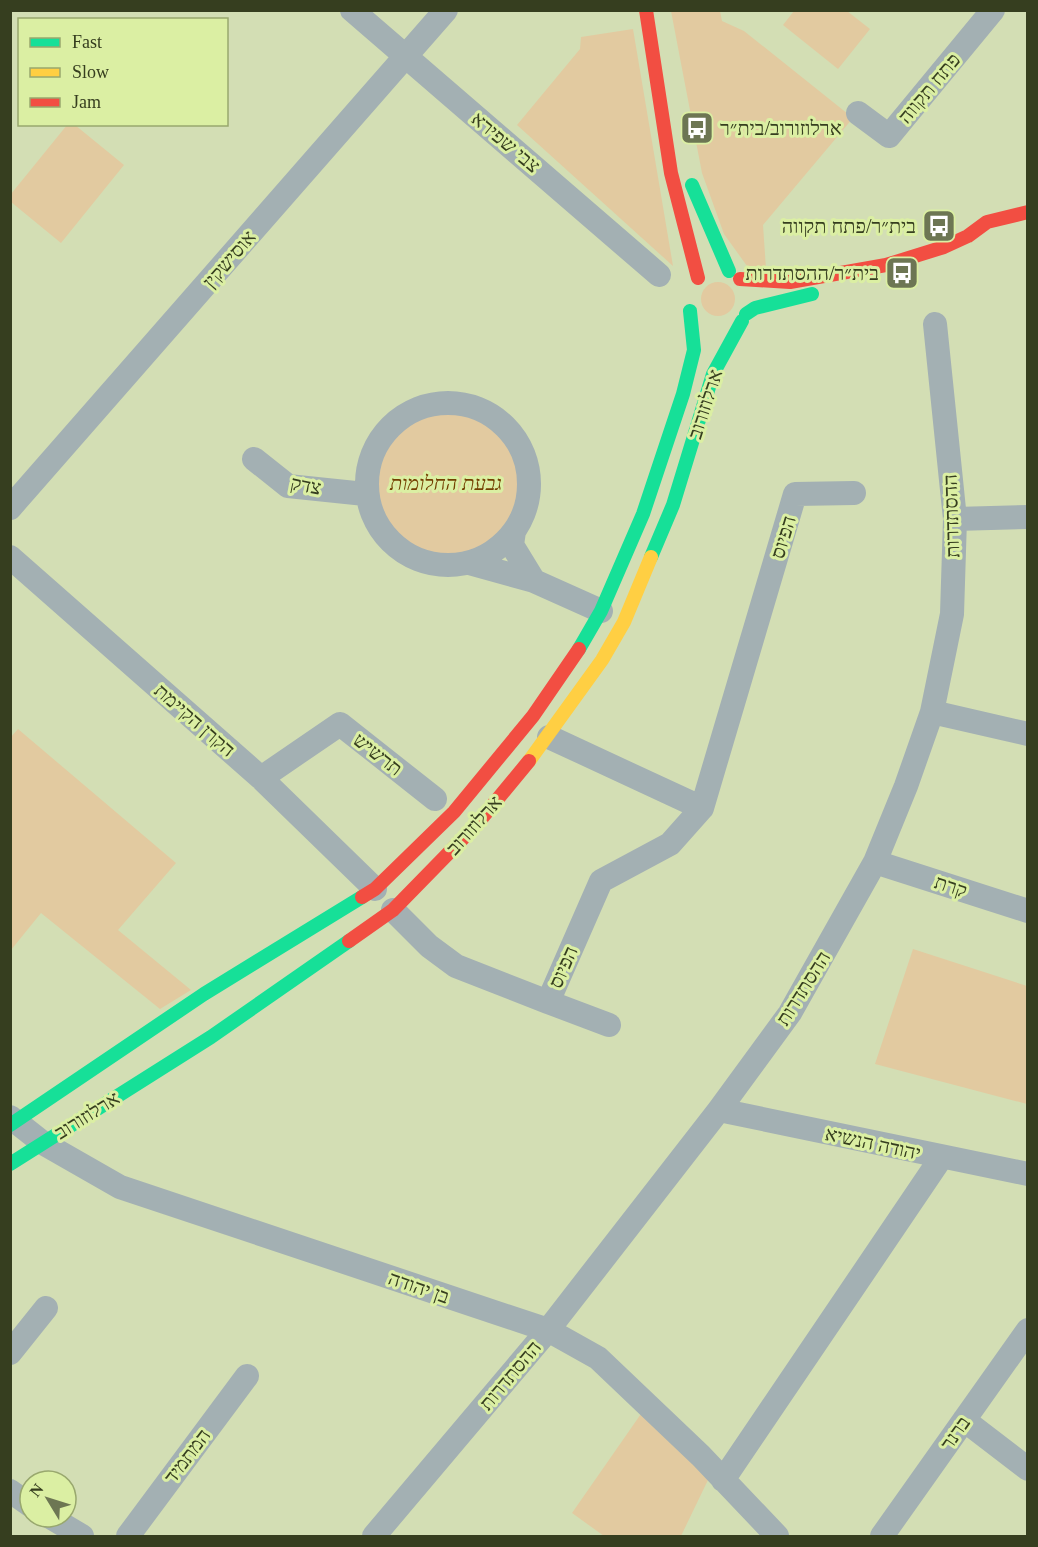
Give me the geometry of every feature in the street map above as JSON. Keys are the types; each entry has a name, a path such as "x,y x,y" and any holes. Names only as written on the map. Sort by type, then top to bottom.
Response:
{"main road":[{"path":"646,10 671,173 693,287 712,271 735,275 752,282 850,273 965,238 986,223 1028,212"},
{"path":"660,10 680,138"},
{"path":"689,176 735,275 748,291 744,317"},
{"path":"965,238 984,243"},
{"path":"723,331 755,308 825,291 850,273"},
{"name":"ארלוזורוב","path":"12,1121 204,994 375,889 454,812 533,716 580,647 601,611 643,514 683,394 694,350 690,311 693,287"},
{"path":"690,311 703,327"},
{"name":"ארלוזורוב","path":"10,1164 212,1037 393,910 477,824 549,737 602,660 624,622 673,505 713,374 744,317"}],"street":[{"name":"צבי שפירא","path":"352,10 568,193 659,274"},
{"name":"אוסישקין","path":"10,508 446,10"},
{"name":"פתח תקווה","path":"858,113 889,136 993,10"},
{"name":"ההסתדרות","path":"374,1536 548,1330 719,1110 790,1013 874,862 906,786 932,712 952,614 955,519 935,324"},
{"path":"438,402 459,402 479,408 497,418 512,433 523,451 528,471 529,492 524,512 514,531 497,549 469,563 447,566 425,562 404,553 387,539 377,525 365,494 367,469 374,449 385,432 400,417 418,407 438,402"},
{"name":"צדק","path":"255,459 288,486 365,494"},
{"name":"הפיוס","path":"393,910 429,946 456,966 548,1002 601,881 670,844 702,808 795,494 854,493"},
{"path":"955,519 1028,517"},
{"path":"514,531 512,545 534,581"},
{"name":"הקרן הקיימת","path":"10,557 261,778 375,889"},
{"path":"469,563 534,581 601,611"},
{"path":"932,712 1028,734"},
{"name":"תרשיש","path":"261,778 340,724 435,799"},
{"path":"549,737 702,808"},
{"name":"קרת","path":"874,862 1028,911"},
{"path":"548,1002 609,1025"},
{"name":"יהודה הנשיא","path":"719,1110 941,1158 1028,1174"},
{"name":"בן יהודה","path":"12,1121 43,1143 120,1187 548,1330 598,1358 777,1536"},
{"path":"723,1480 941,1158"},
{"path":"10,1353 46,1308"},
{"name":"ברנר","path":"882,1536 1028,1329"},
{"name":"המתמיד","path":"128,1536 247,1376"},
{"path":"964,1420 1028,1469"}],"green space":[{"path":"671,11 720,11 722,21 744,31 853,118 763,225 766,269 747,266 724,234 702,173"},
{"path":"794,11 847,11 870,29 838,69 783,25"},
{"path":"633,29 673,266 517,125 580,49 581,37"},
{"path":"66,126 76,126 124,165 61,243 11,202 11,194"},
{"path":"718,282 730,287 735,299 730,311 718,316 706,311 701,299 706,287"},
{"name":"גבעת החלומות","path":"447,410 475,415 499,431 515,455 520,483 515,511 499,535 475,551 447,556 419,551 395,535 379,511 374,483 379,455 395,431 419,415"},
{"path":"18,729 176,863 118,930 191,990 160,1009 41,913 11,950 10,738"},
{"path":"913,949 1027,986 1027,1104 875,1064"},
{"path":"643,1411 708,1480 681,1536 604,1536 572,1513"}],"traffic: fast":[{"path":"692,185 729,271"},
{"path":"746,314 755,308 812,294"},
{"path":"579,649 601,611 643,514 683,394 694,350 690,311"},
{"path":"651,557 673,505 713,374 742,321"},
{"path":"10,1125 204,994 362,897"},
{"path":"10,1164 211,1037 349,941"}],"traffic: slow":[{"path":"529,761 602,660 624,622 651,557"}],"traffic: jam":[{"path":"646,10 671,173 698,278"},
{"path":"740,279 790,282 886,265 944,247 968,236 987,222 1028,212"},
{"path":"362,897 375,889 454,812 533,716 579,649"},
{"path":"349,941 393,910 477,824 529,761"}],"place":[{"name":"ארלוזורוב/בית״ר","path":"697,128"},
{"name":"בית״ר/פתח תקווה","path":"939,226"},
{"name":"בית״ר/ההסתדרות","path":"902,273"}]}
